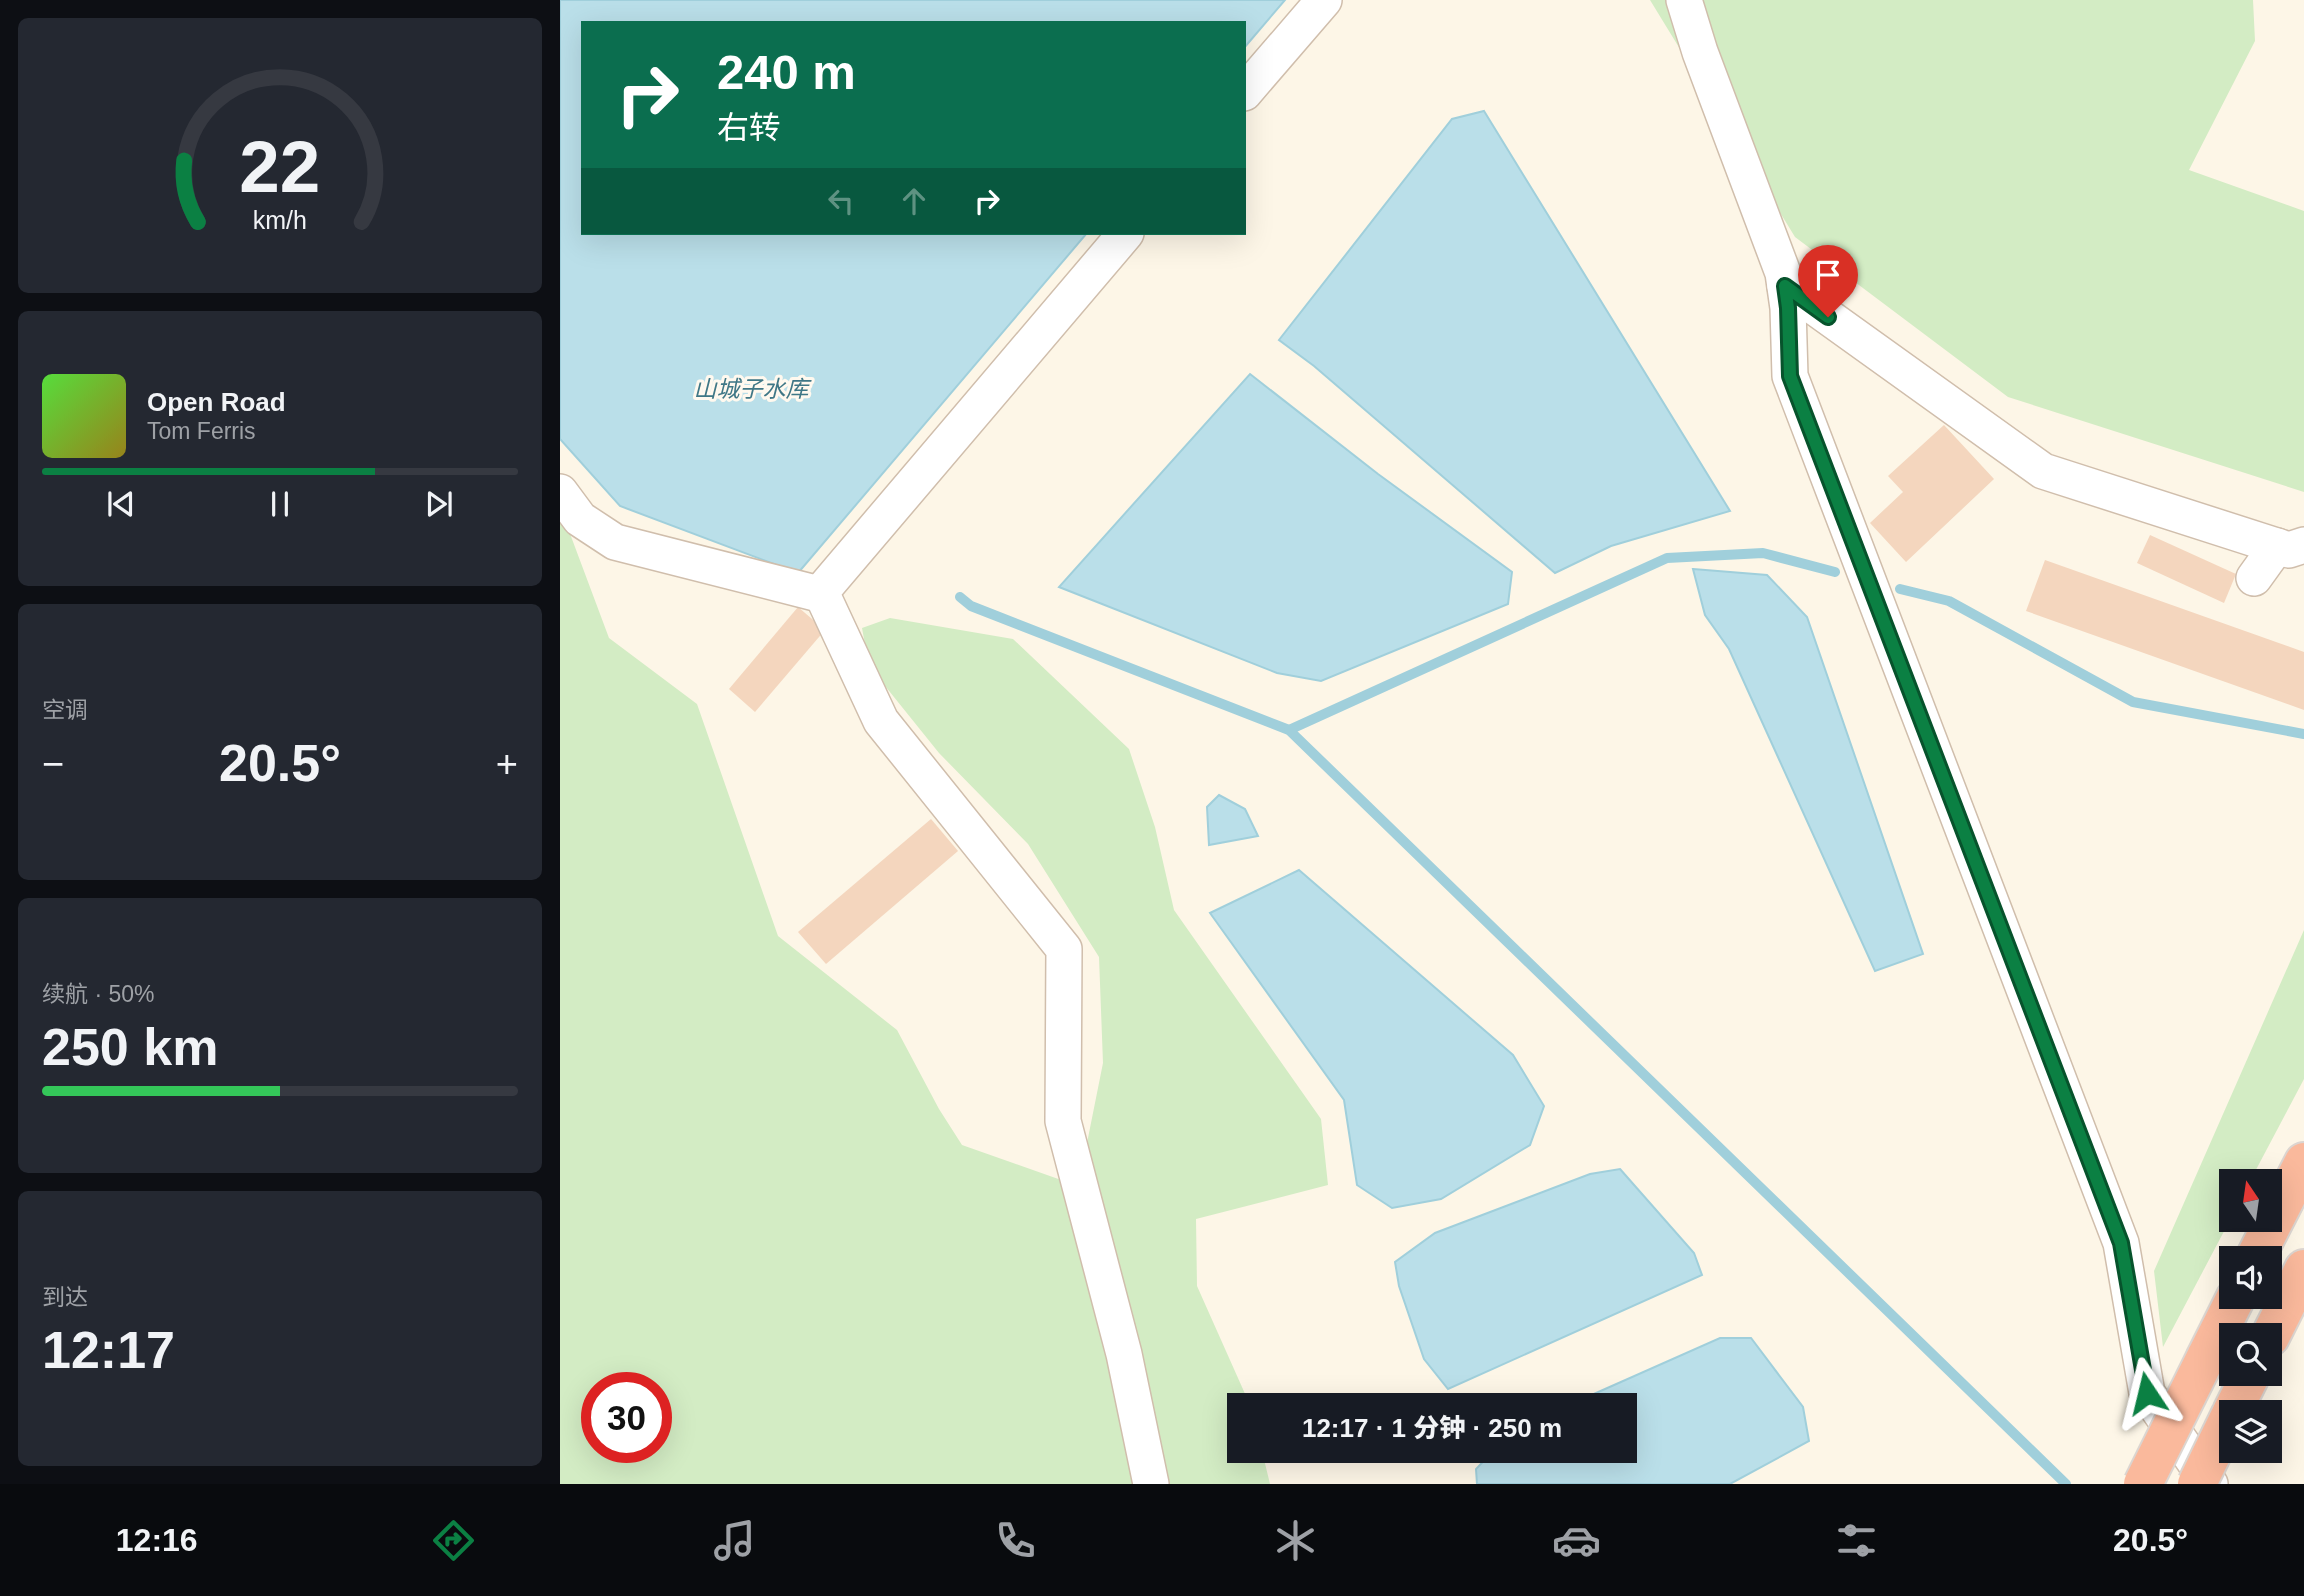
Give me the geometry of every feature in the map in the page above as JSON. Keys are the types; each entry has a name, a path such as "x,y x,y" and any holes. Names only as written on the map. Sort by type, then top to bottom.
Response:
{"highway":[{"path":"2261,1246 2304,1162"},
{"path":"2277,1323 2304,1269"},
{"path":"2282,1323 2304,1284"},
{"path":"2143,1484 2230,1309"},
{"path":"2197,1484 2242,1392"}],"street":[{"path":"1246,91 1324,0"},
{"path":"1684,0 1700,52 1783,273 1788,308 1790,376 2121,1243 2147,1393 2210,1484"},
{"path":"1124,235 821,592 881,721 1063,948 1063,1121 1124,1354 1151,1484"},
{"path":"1785,286 2043,471 2291,545"},
{"path":"560,492 580,519 615,542 822,595"},
{"path":"2254,578 2291,545"}],"green space":[{"path":"1650,0 2253,0 2255,41 2189,170 2304,211 2304,492 2008,397 1795,237"},
{"path":"560,516 566,523 609,638 697,704 778,936 897,1030 939,1109 962,1145 1064,1181 1087,1143 1103,1063 1099,957 1028,844 939,753 869,666 862,628 890,618 1013,639 1129,749 1155,827 1174,910 1321,1119 1328,1185 1196,1219 1197,1286 1245,1393 1227,1393 1227,1463 1265,1463 1270,1484 560,1484"},
{"path":"2304,930 2304,1079 2256,1169 2219,1169 2219,1232 2224,1232 2163,1347 2154,1271"}],"water":[{"name":"山城子水库","path":"560,0 1285,0 1246,46 1246,21 581,21 581,235 1085,235 798,573 620,506 560,439"},
{"path":"1484,111 1730,511 1611,546 1555,573 1314,366 1279,340 1452,119"},
{"path":"1250,374 1378,474 1512,572 1508,604 1321,681 1277,673 1059,587"},
{"path":"1693,569 1767,575 1807,617 1923,954 1875,971 1729,649 1705,615"},
{"path":"1219,795 1245,809 1258,836 1209,845 1207,807"},
{"path":"1299,870 1513,1055 1544,1106 1530,1145 1441,1199 1392,1208 1357,1185 1344,1100 1210,913"},
{"path":"1620,1169 1694,1253 1702,1275 1448,1389 1424,1359 1399,1286 1395,1262 1435,1233 1590,1174"},
{"path":"1720,1338 1751,1338 1803,1407 1809,1441 1730,1484 1477,1484 1476,1469 1482,1463 1637,1463 1637,1393 1596,1393"}],"building":[{"path":"1944,425 1994,479 1906,562 1870,523 1903,492 1888,476"},
{"path":"2150,535 2236,574 2224,603 2137,563"},
{"path":"2045,560 2304,652 2304,710 2026,611"},
{"path":"798,607 825,630 755,712 729,689"},
{"path":"931,819 958,851 826,964 798,932"}],"waterway":[{"path":"1289,730 1667,558 1763,553 1835,572"},
{"path":"1900,589 1949,601 2133,702 2304,734"},
{"path":"960,597 971,606 1289,730 2066,1484"}],"route":[{"path":"1828,317 1785,286 1790,376 2121,1243 2147,1393"}]}
